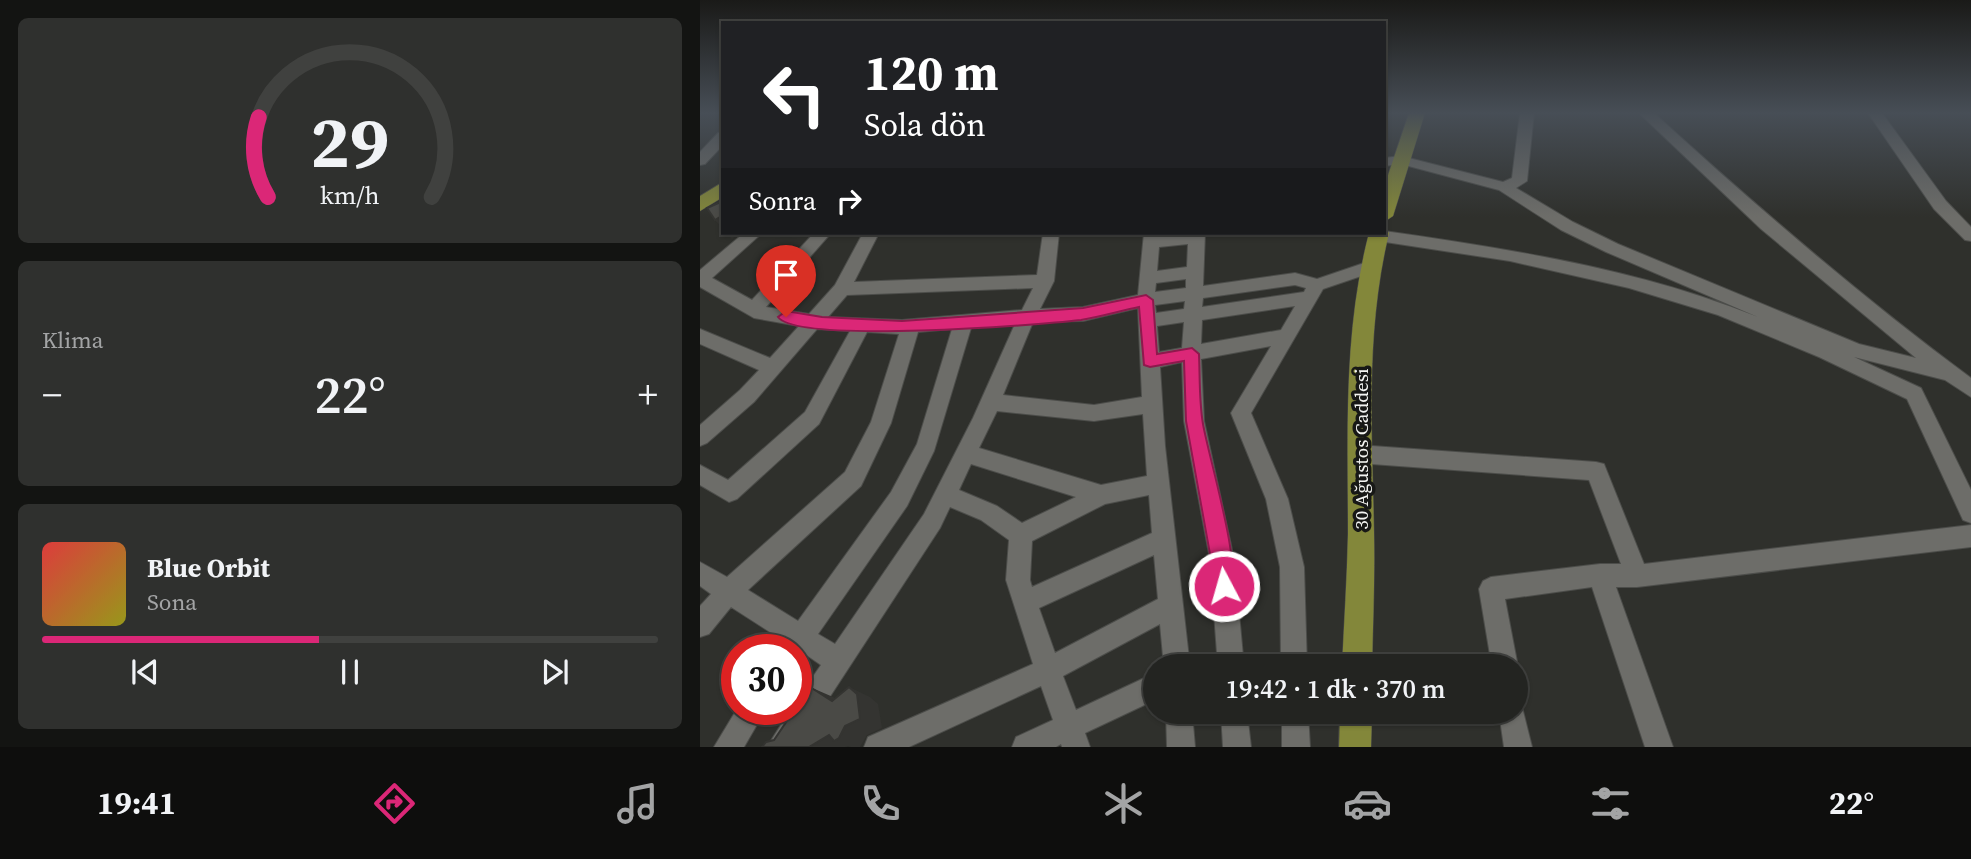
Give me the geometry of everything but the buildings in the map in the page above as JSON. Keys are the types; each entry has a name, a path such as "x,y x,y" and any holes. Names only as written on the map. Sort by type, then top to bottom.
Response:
{"main road":[{"name":"30 Ağustos Caddesi","path":"1386,200 1393,161"},
{"path":"700,205 721,189"},
{"path":"700,216 721,203"},
{"name":"30 Ağustos Caddesi","path":"1357,654 1361,535 1358,454 1364,290 1379,235"},
{"path":"1355,747 1356,724"}],"street":[{"path":"700,161 712,148"},
{"path":"1511,184 1519,148"},
{"path":"1684,148 1768,225 1885,325 1971,389"},
{"path":"1901,148 1940,205 1971,236"},
{"path":"1393,161 1511,184 1567,226 1612,248 1843,345 1948,373"},
{"path":"1386,229 1630,282 1724,310 1826,352 1914,394 1971,513"},
{"path":"700,299 705,282 752,235"},
{"path":"754,309 822,235"},
{"path":"700,437 747,396 842,289 870,235"},
{"path":"781,747 932,521 991,402 1027,316 1041,294 1052,255 1052,235"},
{"path":"1176,654 1152,404 1146,310 1151,237 1197,235 1192,354 1194,421 1222,559 1230,654"},
{"path":"705,282 760,313 811,321 911,326 1146,310 1193,315 1313,292 1370,267"},
{"path":"1148,278 1195,282 1295,279 1313,292"},
{"path":"842,289 1045,281"},
{"path":"1146,310 1195,282"},
{"path":"1294,654 1293,567 1277,499 1241,413 1313,292"},
{"path":"804,634 899,499 927,445 964,321"},
{"path":"700,474 729,492 812,418 862,325"},
{"path":"700,625 729,591 853,479 880,423 911,326"},
{"path":"700,336 772,367"},
{"path":"1150,361 1286,336"},
{"path":"991,402 1094,413 1152,404"},
{"path":"966,453 1101,495"},
{"path":"1358,454 1597,471 1637,576"},
{"path":"1021,535 1101,495 1159,483"},
{"path":"945,494 989,513 1021,535"},
{"path":"1021,535 1018,580 1072,737"},
{"path":"1503,654 1492,589 1600,575 1637,576 1971,536"},
{"path":"1025,601 1165,539"},
{"path":"700,573 729,591 784,634"},
{"path":"1600,575 1659,747"},
{"path":"878,747 1048,670 1172,605"},
{"path":"812,651 838,662"},
{"path":"1026,747 1072,737 1143,693"},
{"path":"1180,724 1181,747"},
{"path":"1235,724 1237,747"},
{"path":"1295,724 1296,747"},
{"path":"1514,724 1518,747"},
{"path":"728,747 742,725"}],"route":[{"path":"786,317 822,323 902,327 1083,314 1146,300 1150,361 1192,354 1194,421 1222,559 1224,586"}]}
